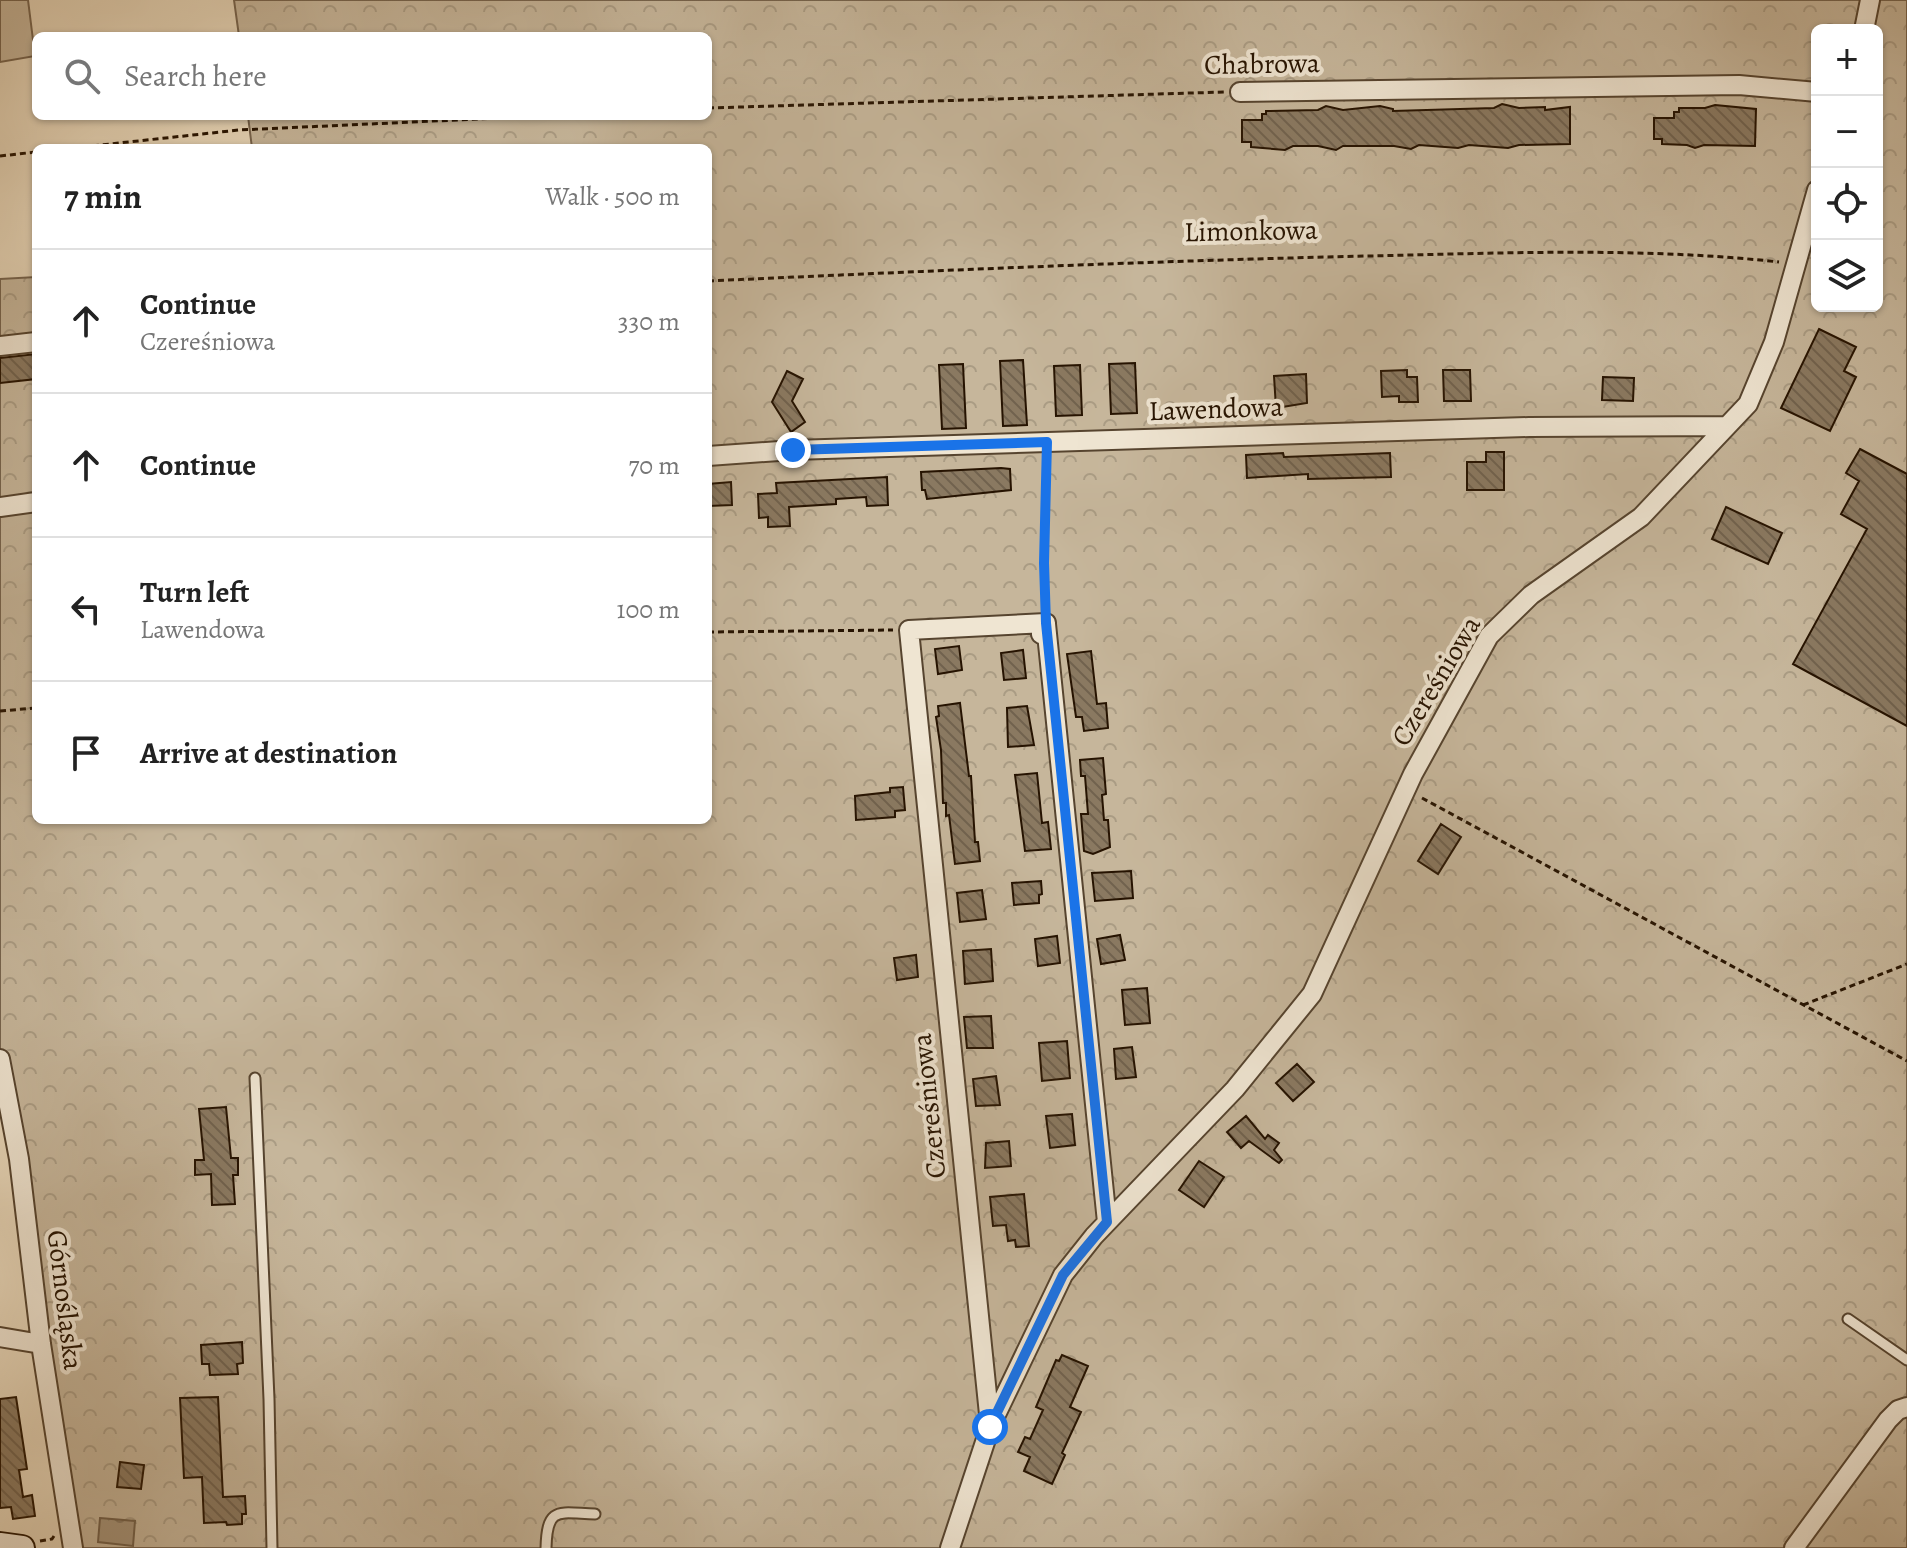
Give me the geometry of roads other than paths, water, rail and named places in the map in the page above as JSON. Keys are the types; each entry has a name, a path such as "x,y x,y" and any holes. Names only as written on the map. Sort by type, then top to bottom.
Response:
{"street":[{"path":"1865,24 1870,0"},
{"name":"Chabrowa","path":"1240,92 1739,85 1811,91"},
{"name":"Czereśniowa","path":"950,1548 990,1427 1063,1275 1107,1222 1235,1089 1312,994 1406,789 1489,636 1531,595 1641,517 1748,404 1774,342 1811,209"},
{"path":"0,346 32,342"},
{"name":"Lawendowa","path":"712,456 793,450 1529,427 1727,426"},
{"path":"0,507 32,503"},
{"name":"Czereśniowa","path":"990,1427 909,630 1043,629 1107,1222"},
{"name":"Górnośląska","path":"0,1059 19,1159 41,1344 73,1548"},
{"path":"0,1337 41,1344"},
{"path":"1794,1548 1888,1420 1898,1410 1907,1407"},
{"path":"0,1545 22,1548"}],"lane":[{"path":"255,1078 272,1548"},
{"path":"1848,1319 1907,1360"},
{"path":"546,1548 547,1527 554,1516 560,1513 595,1514"}],"water":[{"path":"100,1518 135,1521 133,1546 98,1542"}]}
